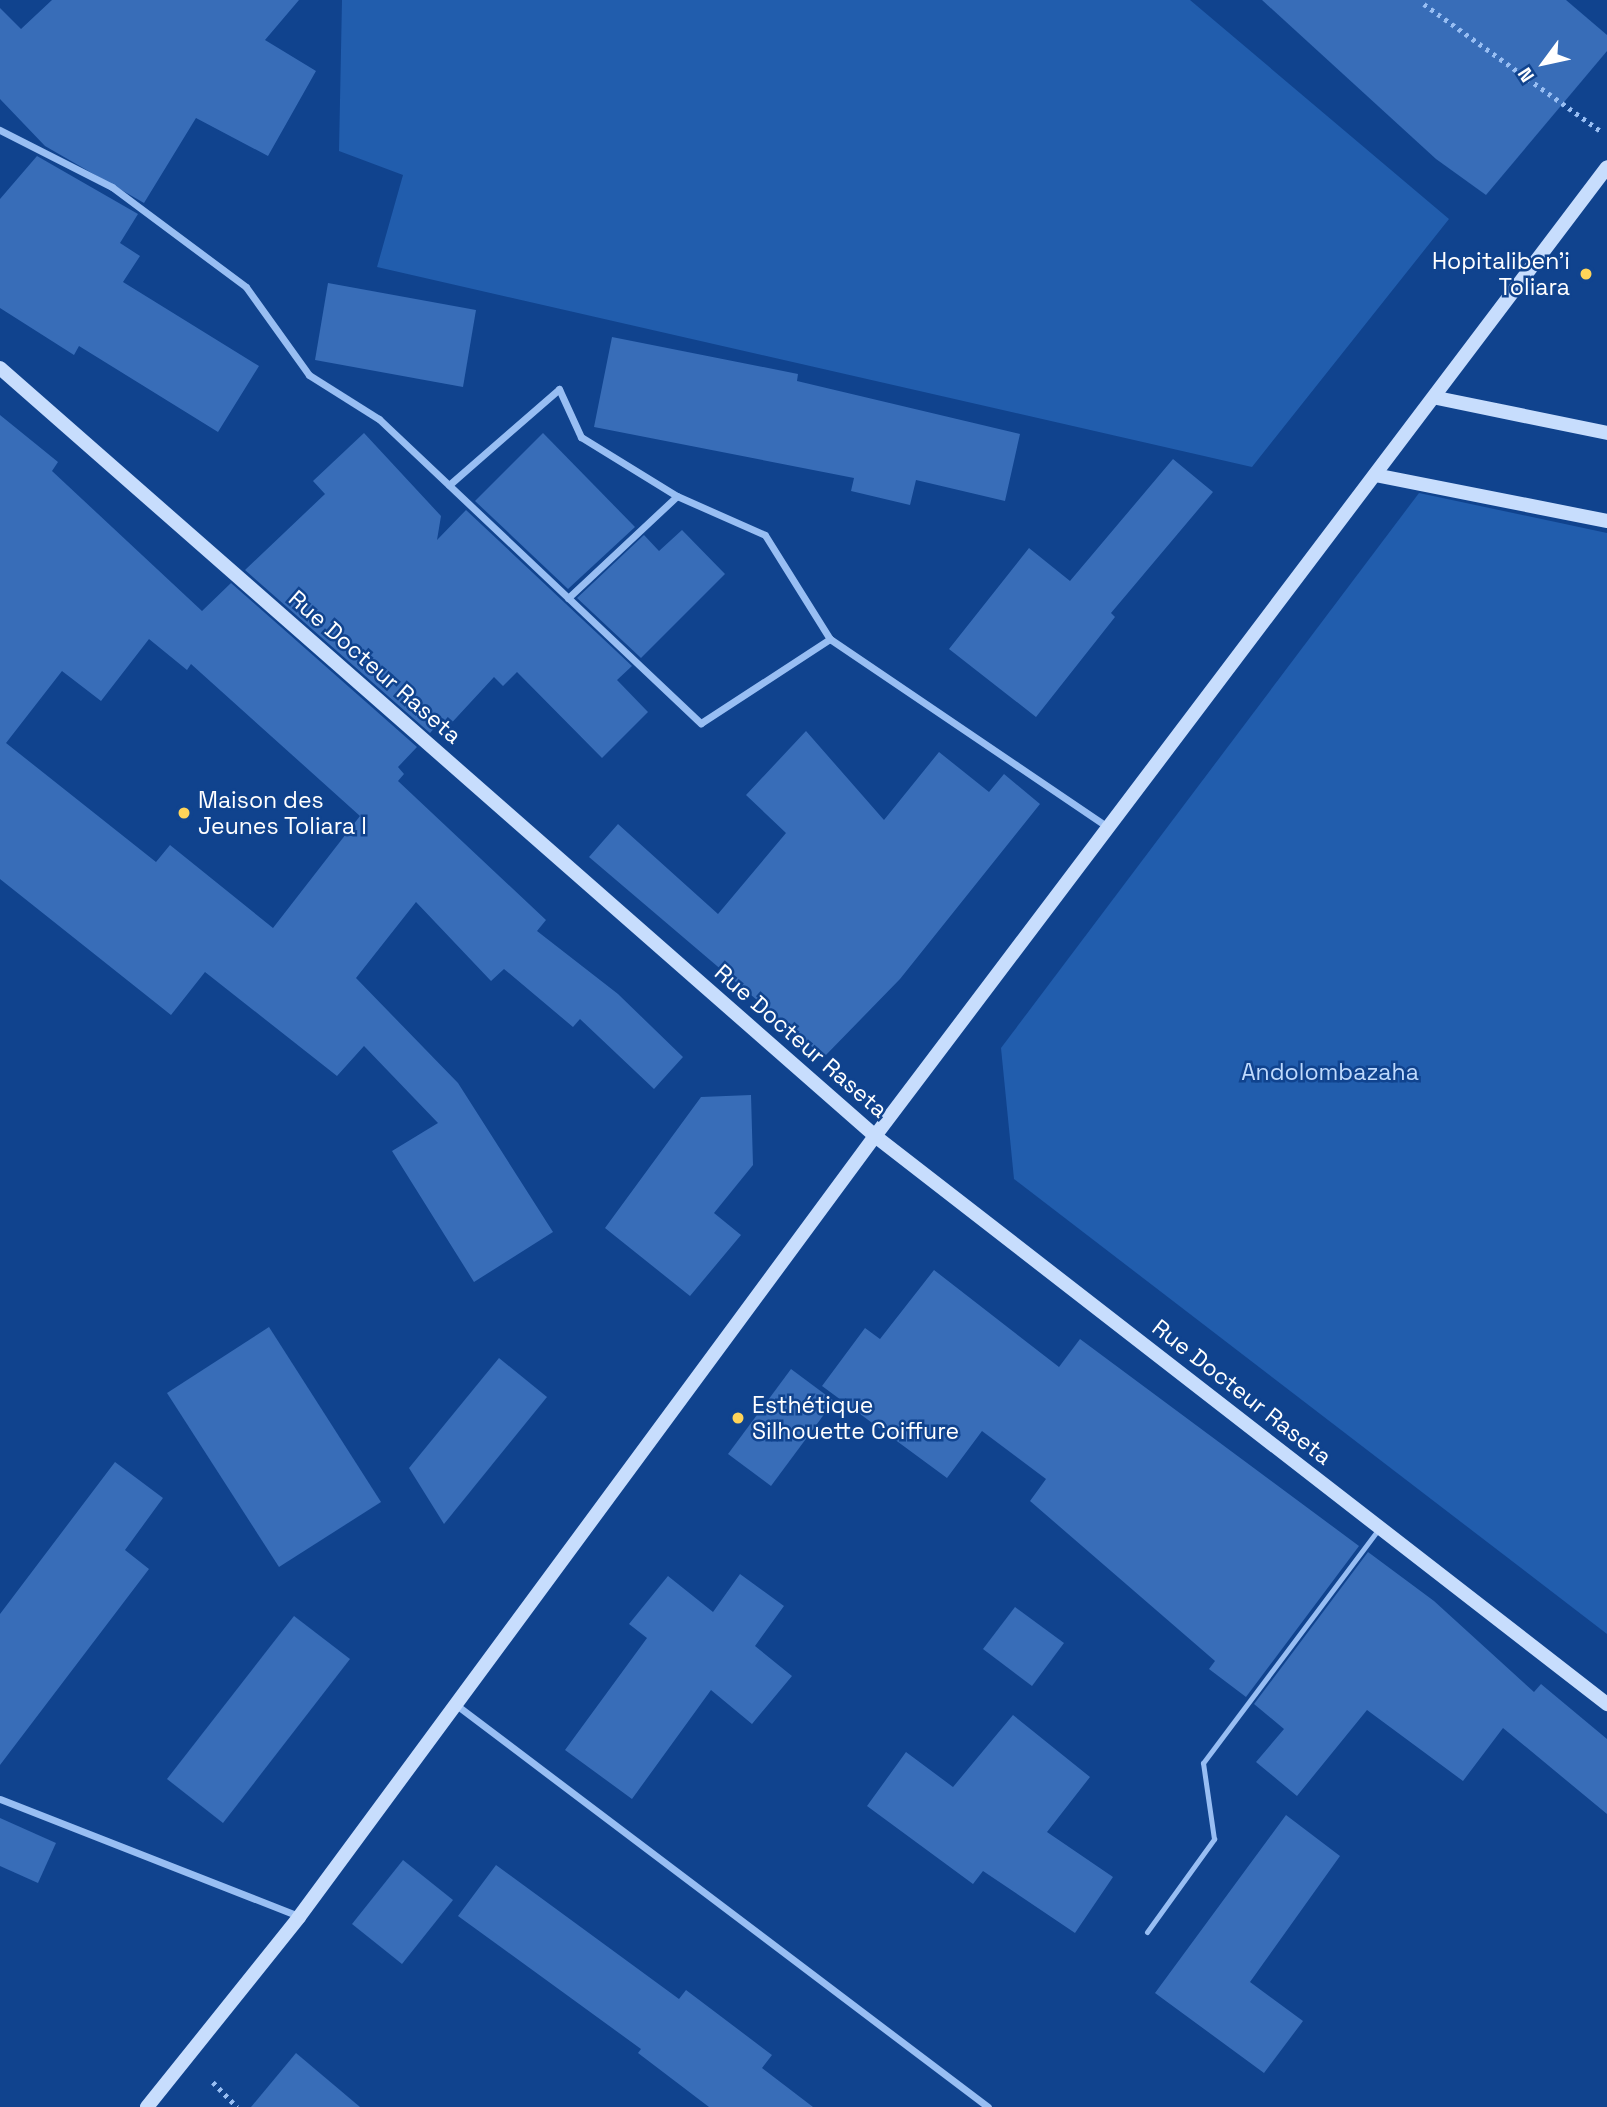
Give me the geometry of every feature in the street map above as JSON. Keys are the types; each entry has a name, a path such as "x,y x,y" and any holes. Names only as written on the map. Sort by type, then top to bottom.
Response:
{"street":[{"path":"0,130 112,187 246,287 309,375 379,419 701,723 830,639"},
{"path":"148,2107 299,1917 874,1136 1375,475 1437,398 1607,167"},
{"name":"Rue Docteur Raseta","path":"0,368 874,1136 1607,1704"},
{"path":"449,485 559,389 581,437 677,496 765,535 830,639 1109,827"},
{"path":"1437,398 1607,433"},
{"path":"1375,475 1607,521"},
{"path":"568,598 677,496"},
{"path":"454,1703 988,2107"},
{"path":"0,1799 299,1917"}],"lane":[{"path":"1147,1932 1214,1839 1203,1763 1380,1528"}],"path":[{"path":"1424,4 1607,136"}],"green space":[{"path":"342,0 1190,0 1449,219 1252,467 377,267 403,175 339,151"},
{"name":"Andolombazaha","path":"1419,493 1607,533 1607,1634 1014,1179 1001,1048"}],"building":[{"path":"52,0 299,0 265,40 316,71 268,156 196,118 144,203 45,146 0,99 0,8 21,29"},
{"path":"1262,0 1566,0 1607,35 1607,51 1486,195 1436,159"},
{"path":"37,156 138,214 120,243 140,256 123,282 259,366 218,432 79,346 74,355 0,308 0,199"},
{"path":"328,283 476,310 463,387 315,360"},
{"path":"612,337 798,374 797,381 1020,434 1005,501 916,480 910,505 851,491 854,478 594,427"},
{"path":"0,415 58,462 52,471 202,611 231,583 417,747 398,767 404,774 398,781 546,920 537,931 618,994 683,1057 654,1089 580,1019 573,1027 504,969 491,981 416,902 356,978 458,1083 553,1232 474,1282 392,1151 438,1123 364,1046 337,1076 205,972 171,1015 0,879","holes":["149,639 187,670 191,664 360,816 273,928 170,845 156,862 6,743 62,671 101,701"]},
{"path":"364,433 441,516 437,540 466,510 632,666 617,680 648,712 602,758 517,672 503,686 494,677 445,730 438,724 430,733 245,570 325,494 313,481"},
{"path":"543,433 635,527 568,589 475,501"},
{"path":"1173,459 1213,492 1111,613 1115,617 1036,717 949,649 1029,548 1070,581"},
{"path":"682,530 725,574 641,658 577,598 644,535 659,551"},
{"path":"806,731 884,820 939,752 989,792 1004,774 1040,804 900,979 824,1057 589,857 618,824 718,914 786,833 746,795"},
{"path":"751,1095 753,1165 714,1213 741,1235 690,1296 605,1228 701,1097"},
{"path":"934,1270 1059,1367 1080,1339 1359,1546 1246,1697 1209,1669 1215,1661 1030,1501 1046,1479 982,1431 947,1478 822,1386 865,1328 880,1339"},
{"path":"269,1327 381,1502 279,1567 167,1393"},
{"path":"499,1358 547,1397 444,1524 409,1468"},
{"path":"791,1369 834,1401 771,1486 728,1454"},
{"path":"115,1462 163,1498 125,1550 149,1569 0,1765 0,1614"},
{"path":"1368,1552 1434,1601 1534,1692 1541,1684 1607,1739 1607,1814 1503,1728 1463,1781 1367,1710 1297,1796 1256,1762 1284,1729 1254,1704"},
{"path":"740,1574 784,1606 755,1646 792,1676 752,1724 711,1690 632,1799 565,1750 647,1638 629,1624 668,1576 713,1612"},
{"path":"1015,1607 1064,1643 1032,1686 983,1649"},
{"path":"294,1616 350,1659 223,1823 167,1779"},
{"path":"1013,1715 1090,1777 1047,1832 1113,1877 1075,1933 983,1871 973,1884 867,1806 906,1752 953,1787"},
{"path":"1286,1815 1340,1856 1250,1982 1303,2021 1264,2073 1155,1993"},
{"path":"0,1818 56,1843 38,1883 0,1866"},
{"path":"403,1860 453,1900 402,1964 352,1924"},
{"path":"496,1865 679,1999 686,1990 772,2055 762,2068 813,2107 709,2107 638,2053 641,2049 458,1916"},
{"path":"296,2053 360,2107 251,2107"}],"place":[{"name":"Hopitaliben'i Toliara","path":"1586,274"},
{"name":"Maison des Jeunes Toliara I","path":"184,813"},
{"name":"Esthétique Silhouette Coiffure","path":"738,1418"}]}
